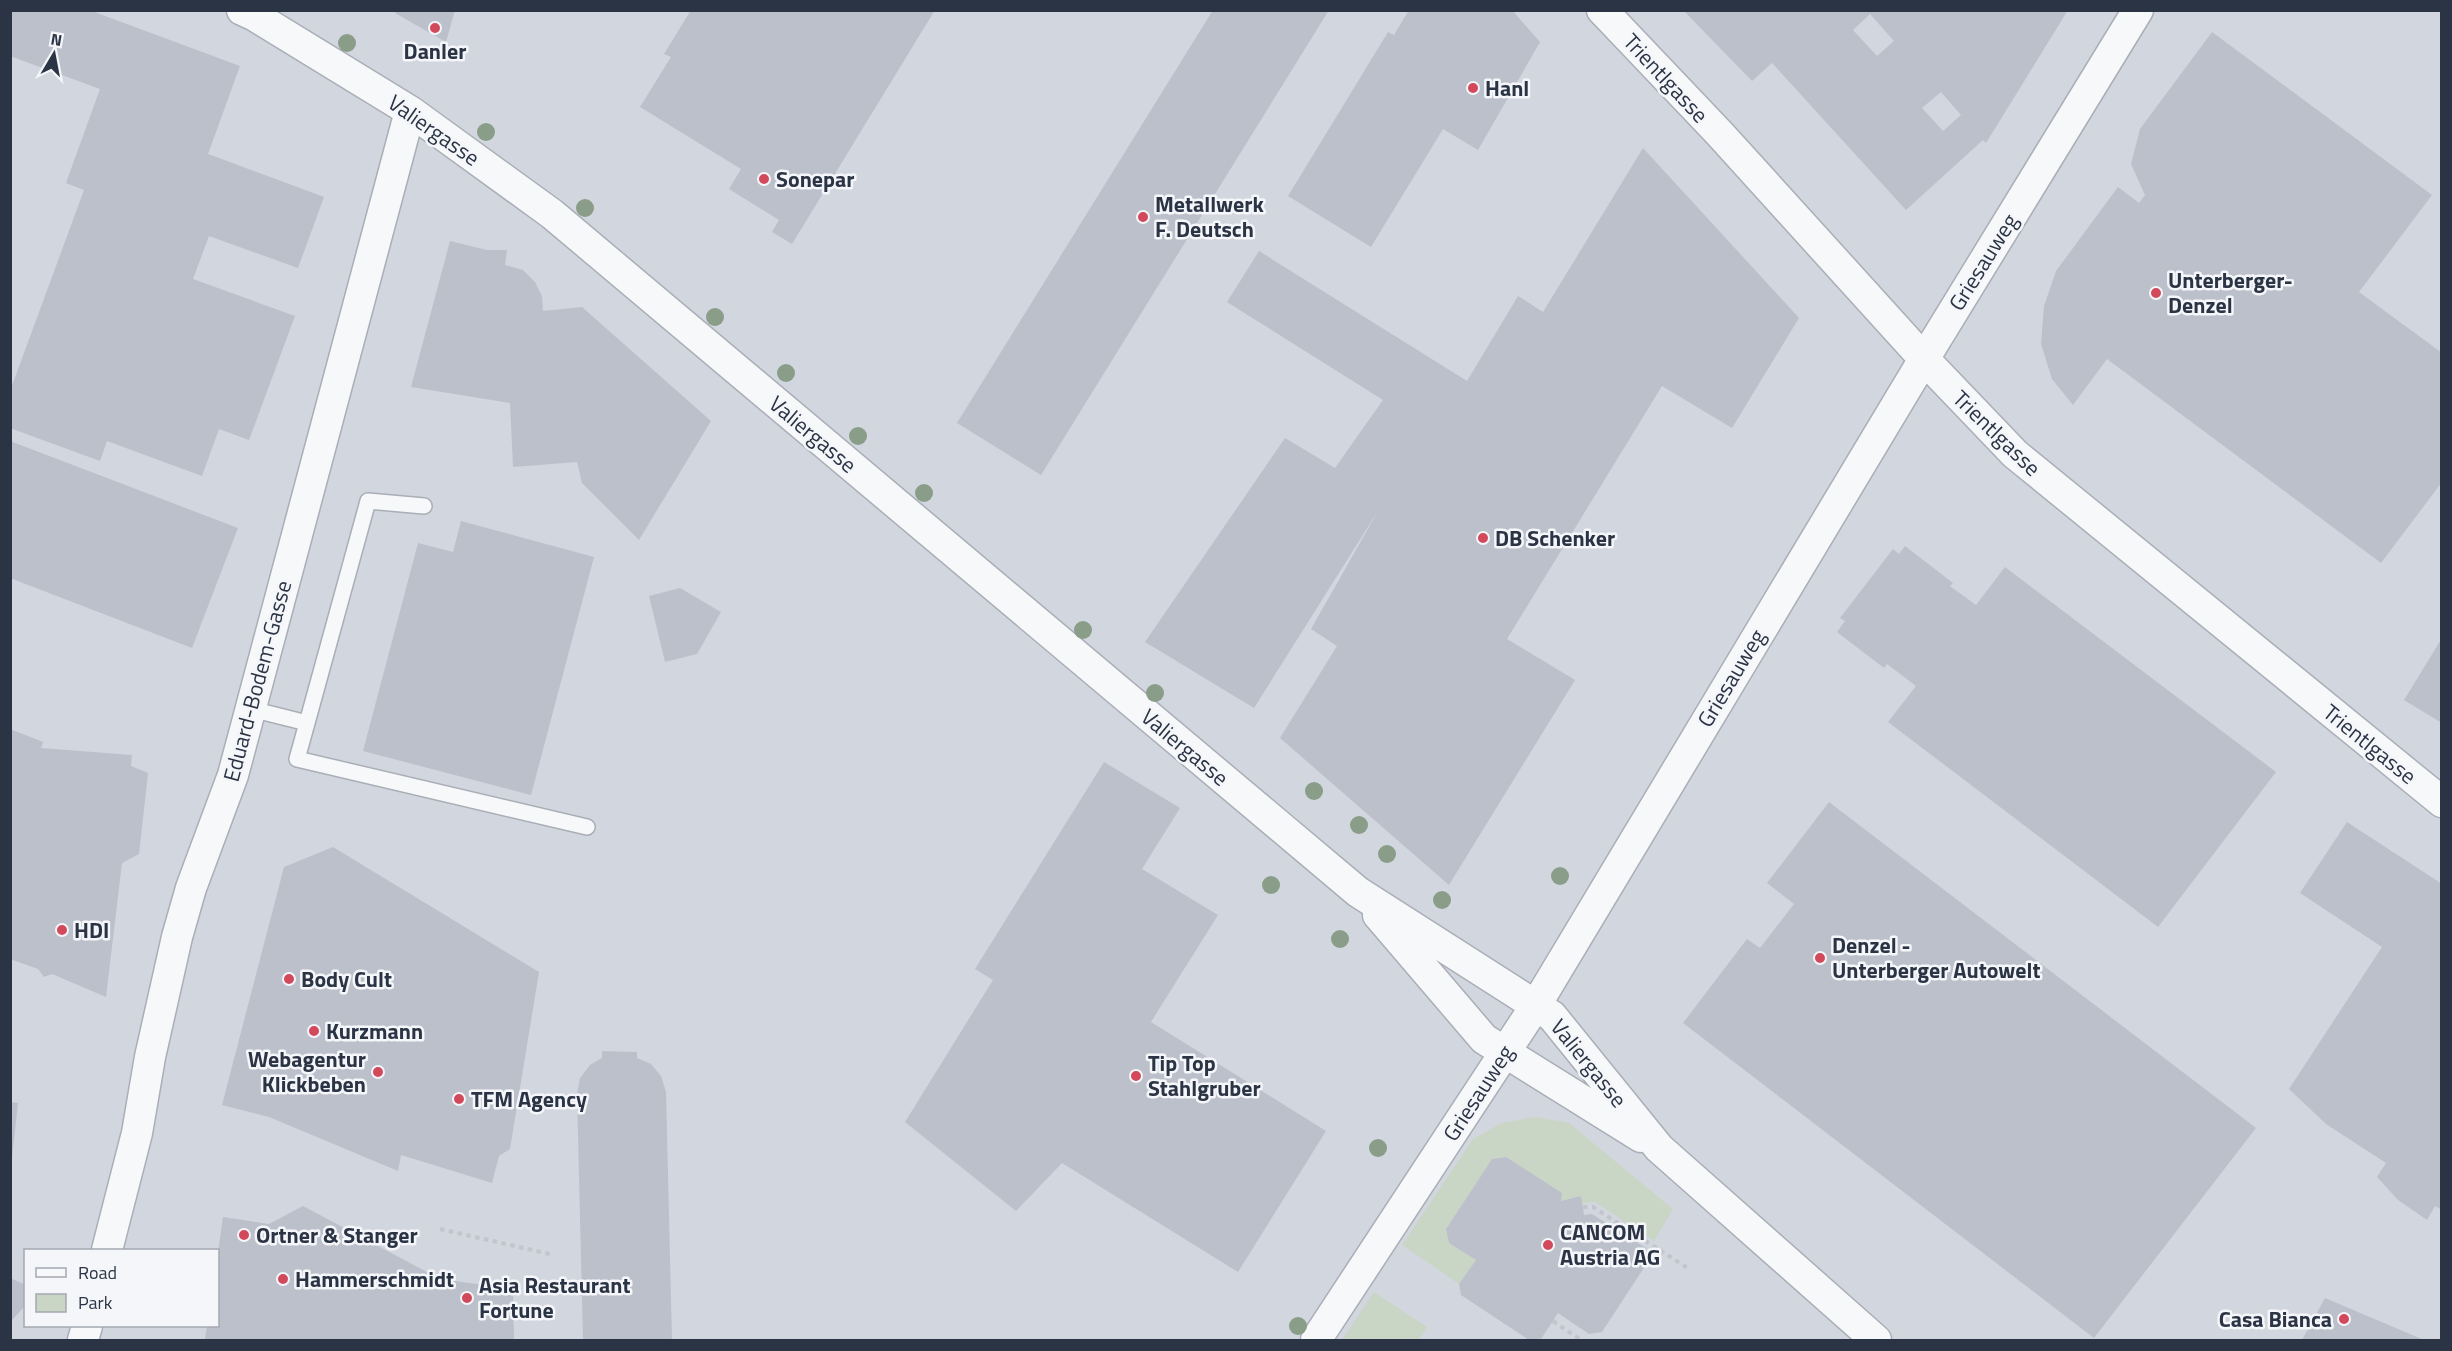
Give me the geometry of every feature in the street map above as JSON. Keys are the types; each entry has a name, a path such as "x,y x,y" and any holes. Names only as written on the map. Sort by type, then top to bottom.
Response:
{"street":[{"name":"Valiergasse","path":"242,10 410,111 552,214 1358,892 1552,1016 1659,1148 1876,1341"},
{"name":"Trientlgasse","path":"1602,10 1728,143 1924,359 2014,454 2442,802"},
{"name":"Griesauweg","path":"1316,1341 1536,1005 1924,359 2138,10"},
{"name":"Eduard-Bodem-Gasse","path":"108,1249 137,1133 152,1047 177,937 191,888 233,775 410,111"},
{"name":"Valiergasse","path":"1358,892 1484,1039 1659,1148"}],"lane":[{"path":"424,507 368,501 297,759 587,828"},
{"path":"251,709 307,723"}],"path":[{"path":"1583,1208 1593,1207 1689,1269"},
{"path":"440,1228 550,1254"},
{"path":"1552,1322 1581,1341"}],"shaded area":[{"path":"10,11 2441,11 2441,1340 11,1340"}],"green space":[{"path":"1536,1117 1569,1123 1673,1209 1654,1241 1595,1202 1582,1203 1581,1196 1561,1201 1561,1193 1506,1157 1492,1159 1446,1228 1449,1243 1476,1260 1459,1284 1402,1245 1473,1139 1502,1123"},
{"path":"1374,1292 1427,1327 1419,1340 1342,1340"}],"building":[{"path":"10,10 89,10 240,66 208,154 324,197 298,268 209,236 193,279 295,316 249,440 219,429 202,476 107,441 100,461 10,428 10,391 84,190 66,183 100,89 10,56"},
{"name":"Danler","path":"396,10 455,10 446,42 395,13"},
{"path":"691,10 935,10 792,244 772,232 779,220 729,189 741,169 640,107 671,57 664,54"},
{"name":"Metallwerk F. Deutsch","path":"1213,10 1329,10 1041,475 957,423"},
{"path":"1409,10 1512,10 1540,42 1478,150 1443,129 1371,247 1288,196 1388,32 1394,35"},
{"path":"1683,10 2068,10 1986,143 1983,140 1906,210 1772,63 1752,81","holes":["1870,14 1894,41 1877,56 1853,30","1941,92 1961,115 1943,131 1922,108"]},
{"path":"2212,32 2432,195 2359,292 2442,353 2442,482 2381,563 2107,359 2073,405 2052,379 2041,344 2044,306 2056,271 2118,187 2139,203 2145,195 2131,164 2140,129"},
{"path":"1643,148 1799,318 1732,428 1662,386 1507,639 1575,680 1449,885 1280,738 1337,646 1311,629 1378,511 1254,708 1145,642 1285,438 1335,468 1383,400 1227,302 1259,251 1467,381 1518,296 1543,312"},
{"path":"450,241 487,250 507,250 505,265 523,270 535,282 542,296 543,311 582,307 711,421 639,540 582,483 577,462 513,467 510,403 411,387"},
{"path":"10,441 238,528 192,648 10,578"},
{"path":"461,521 594,557 531,795 363,751 418,543 453,552"},
{"path":"1905,546 1953,583 1950,586 1976,605 2005,567 2276,772 2158,927 1888,722 1916,686 1887,664 1884,668 1837,632 1845,621 1840,618 1893,549 1899,554"},
{"path":"680,588 721,612 697,654 665,662 649,596"},
{"path":"2442,638 2442,723 2404,700"},
{"path":"10,729 43,742 41,748 132,755 131,766 148,773 139,854 122,863 106,997 52,974 44,977 38,969 10,959"},
{"path":"1104,762 1180,808 1142,869 1218,915 1151,1022 1326,1131 1238,1272 1062,1163 1016,1211 905,1122 993,980 975,969"},
{"path":"1829,802 2256,1128 2094,1338 1683,1023 1747,939 1760,948 1794,904 1767,883"},
{"path":"2347,822 2442,884 2442,1210 2435,1206 2427,1220 2398,1200 2377,1177 2386,1163 2326,1124 2289,1089 2382,947 2300,893"},
{"path":"333,847 539,972 510,1149 499,1156 492,1183 401,1155 398,1171 269,1117 222,1105 284,867"},
{"path":"602,1051 637,1052 637,1058 651,1064 661,1076 666,1092 672,1340 583,1340 577,1094 580,1078 590,1065 602,1058"},
{"path":"10,1102 18,1103 12,1158 10,1158"},
{"name":"CANCOM Austria AG","path":"1506,1157 1562,1193 1561,1201 1581,1196 1584,1215 1592,1214 1646,1248 1649,1260 1602,1332 1589,1334 1558,1313 1541,1339 1529,1340 1461,1295 1459,1284 1476,1260 1449,1243 1446,1229 1492,1159"},
{"path":"303,1206 440,1279 513,1289 514,1340 205,1340 207,1327 219,1327 218,1249 223,1217 269,1224"},
{"path":"10,1278 24,1284 24,1307 10,1322"},
{"name":"Casa Bianca","path":"2325,1298 2424,1340 2302,1340"}],"place":[{"name":"Danler","path":"435,28"},
{"name":"Hanl","path":"1473,88"},
{"name":"Sonepar","path":"764,179"},
{"name":"Metallwerk F. Deutsch","path":"1143,217"},
{"name":"Unterberger- Denzel","path":"2156,293"},
{"name":"DB Schenker","path":"1483,538"},
{"name":"HDI","path":"62,930"},
{"name":"Denzel - Unterberger Autowelt","path":"1820,958"},
{"name":"Body Cult","path":"289,979"},
{"name":"Kurzmann","path":"314,1031"},
{"name":"Webagentur Klickbeben","path":"378,1072"},
{"name":"Tip Top Stahlgruber","path":"1136,1076"},
{"name":"TFM Agency","path":"459,1099"},
{"name":"Ortner & Stanger","path":"244,1235"},
{"name":"CANCOM Austria AG","path":"1548,1245"},
{"name":"Hammerschmidt","path":"283,1279"},
{"name":"Asia Restaurant Fortune","path":"467,1298"},
{"name":"Casa Bianca","path":"2344,1319"}]}
